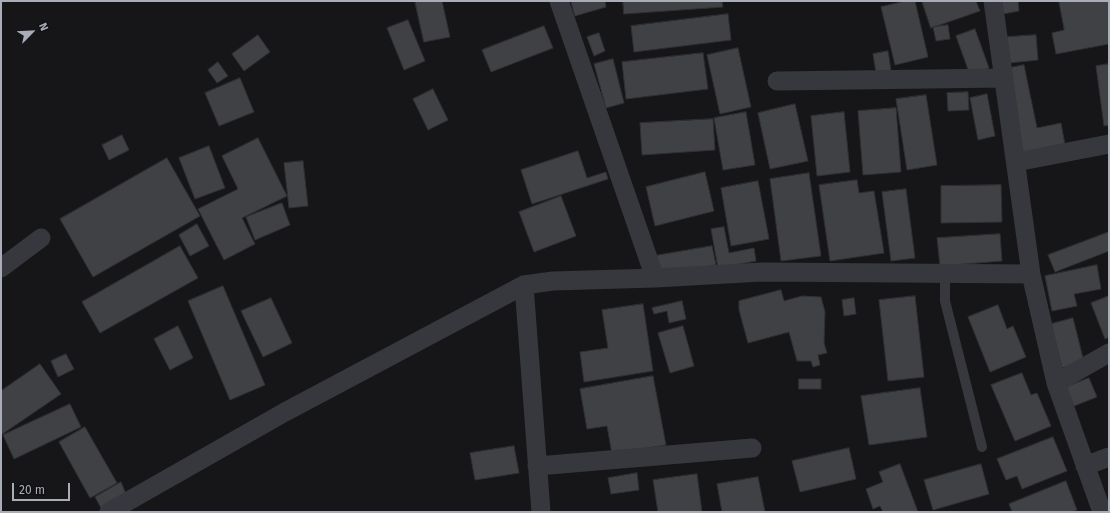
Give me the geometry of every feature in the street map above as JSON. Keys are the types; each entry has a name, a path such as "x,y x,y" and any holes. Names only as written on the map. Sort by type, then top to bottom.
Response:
{"street":[{"path":"559,1 655,278"},
{"path":"993,1 1031,274 1056,383 1102,512"},
{"path":"776,81 1004,78"},
{"path":"1016,162 1109,144"},
{"path":"1,268 41,238"},
{"path":"110,512 285,412 524,285 552,281 655,278 762,272 1031,274"},
{"path":"524,285 541,512"},
{"path":"1056,383 1109,352"},
{"path":"537,466 752,448"},
{"path":"1085,466 1109,457"}],"lane":[{"path":"945,273 945,302 982,448"}],"building":[{"path":"415,1 442,1 450,37 424,42"},
{"path":"571,1 605,1 606,7 575,16"},
{"path":"623,1 722,1 723,7 624,14"},
{"path":"906,1 915,1 928,57 895,65 881,7"},
{"path":"922,1 976,1 980,11 931,28"},
{"path":"1000,1 1018,1 1019,11 1003,14"},
{"path":"1059,1 1109,1 1109,44 1056,54 1052,33 1064,30"},
{"path":"728,14 731,40 634,52 631,26"},
{"path":"408,20 425,61 404,70 387,28"},
{"path":"948,25 950,39 936,41 933,27"},
{"path":"544,26 553,48 491,72 482,50"},
{"path":"975,29 989,68 970,75 956,36"},
{"path":"599,33 605,51 594,56 587,37"},
{"path":"258,35 270,52 244,71 232,54"},
{"path":"1036,35 1038,60 1009,63 1007,37"},
{"path":"738,48 751,107 720,114 707,55"},
{"path":"888,51 891,70 876,73 873,54"},
{"path":"703,53 708,89 626,99 622,62"},
{"path":"613,59 624,103 606,108 594,64"},
{"path":"218,62 228,76 217,83 208,70"},
{"path":"1109,64 1109,125 1104,126 1096,66"},
{"path":"1024,65 1037,128 1061,123 1065,145 1022,154 1004,69"},
{"path":"240,78 254,112 219,126 205,93"},
{"path":"433,89 448,120 428,130 413,99"},
{"path":"968,92 969,110 948,111 947,93"},
{"path":"987,94 995,136 978,140 970,98"},
{"path":"926,95 937,165 907,170 896,99"},
{"path":"795,104 808,161 770,169 758,113"},
{"path":"896,108 901,172 863,175 858,111"},
{"path":"746,112 755,165 723,170 714,118"},
{"path":"844,112 850,172 817,176 811,116"},
{"path":"713,119 715,150 642,155 640,123"},
{"path":"122,135 129,150 109,160 102,145"},
{"path":"258,138 287,196 242,218 255,244 224,260 198,209 238,189 222,156"},
{"path":"209,146 225,188 195,199 179,158"},
{"path":"578,151 587,178 606,172 608,179 532,204 521,170"},
{"path":"167,158 200,216 93,277 60,219"},
{"path":"303,161 308,206 289,208 284,163"},
{"path":"705,172 714,211 655,226 646,187"},
{"path":"809,173 821,256 781,261 770,179"},
{"path":"857,180 859,193 874,191 884,253 830,261 819,185"},
{"path":"758,181 769,239 731,246 721,188"},
{"path":"1001,185 1002,222 941,223 941,186"},
{"path":"906,189 915,258 891,261 882,192"},
{"path":"561,196 576,236 534,252 519,212"},
{"path":"282,203 290,225 255,240 246,217"},
{"path":"197,224 209,246 190,256 179,235"},
{"path":"724,227 729,253 754,248 756,261 718,268 711,229"},
{"path":"1109,232 1109,251 1055,272 1048,255"},
{"path":"1000,234 1002,261 940,266 937,238"},
{"path":"180,246 198,278 100,333 82,302"},
{"path":"712,246 716,265 658,275 654,256"},
{"path":"1097,265 1101,289 1074,294 1077,306 1052,311 1045,276"},
{"path":"223,286 265,385 230,400 188,301"},
{"path":"781,290 784,301 802,296 821,297 825,312 824,343 827,353 818,355 820,365 813,367 811,361 797,361 789,332 748,343 739,310 739,301"},
{"path":"915,296 924,377 888,381 879,300"},
{"path":"1109,296 1109,337 1105,339 1091,303"},
{"path":"271,298 292,343 263,357 241,311"},
{"path":"854,298 856,314 844,316 842,300"},
{"path":"682,301 686,319 669,323 667,311 654,314 652,308"},
{"path":"643,304 653,371 584,382 580,352 608,348 602,310"},
{"path":"998,305 1007,329 1013,326 1026,357 990,372 968,317"},
{"path":"1073,318 1084,362 1062,368 1051,324"},
{"path":"178,326 193,358 170,370 154,339"},
{"path":"683,326 694,366 670,373 658,333"},
{"path":"66,354 74,369 58,377 51,361"},
{"path":"40,364 61,394 1,435 1,391"},
{"path":"1022,373 1031,395 1037,393 1051,426 1015,441 991,385"},
{"path":"653,376 666,445 612,454 607,426 587,429 580,389"},
{"path":"1089,378 1097,397 1074,406 1066,387"},
{"path":"799,379 821,379 821,389 799,389"},
{"path":"920,388 927,437 869,445 861,396"},
{"path":"70,404 81,427 14,459 3,435"},
{"path":"85,427 117,483 90,498 59,442"},
{"path":"1053,437 1067,471 1022,489 1017,476 1006,480 997,459"},
{"path":"514,446 519,473 475,480 470,453"},
{"path":"849,448 856,479 800,492 792,461"},
{"path":"900,464 918,512 883,512 880,506 873,509 866,489 883,482 879,472"},
{"path":"981,464 989,494 933,510 924,480"},
{"path":"637,473 639,490 611,494 608,478"},
{"path":"697,474 702,512 658,512 653,480"},
{"path":"758,477 765,512 722,512 717,484"},
{"path":"1066,481 1077,510 1071,512 1012,512 1009,504"},
{"path":"121,482 126,494 101,508 95,497"}]}
